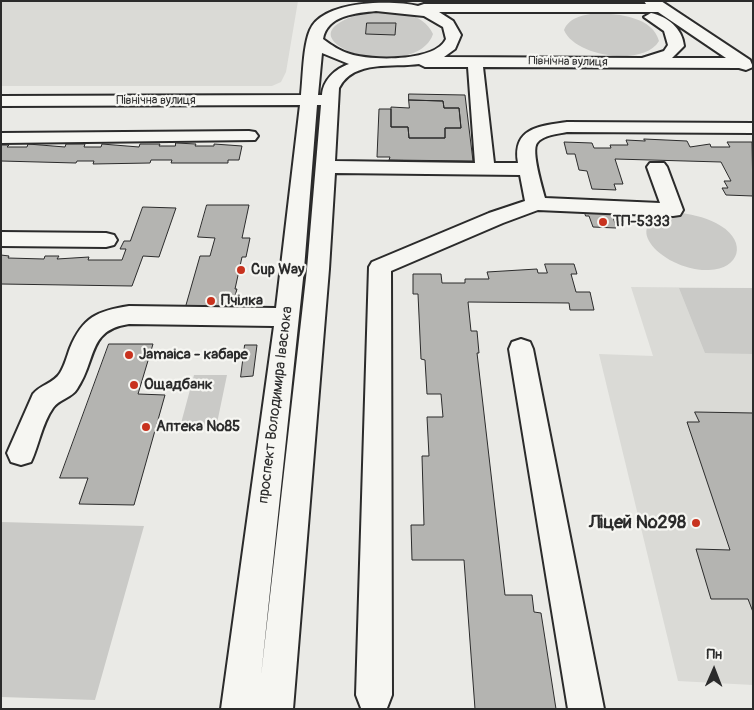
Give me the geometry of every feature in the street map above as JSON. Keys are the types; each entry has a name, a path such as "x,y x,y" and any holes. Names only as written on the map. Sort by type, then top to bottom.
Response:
{"street":[{"name":"Північна вулиця","path":"404,8 619,8 656,4"},
{"path":"656,4 748,66"},
{"path":"310,100 315,40 318,28 338,14 362,8 404,8 438,17 449,24 454,34 452,43 443,52 407,62 347,60 337,56 315,40"},
{"name":"Північна вулиця","path":"619,8 658,20 670,28 676,37 676,46 669,54 656,60 638,63"},
{"path":"332,100 331,88 334,79 352,68 378,62"},
{"name":"Північна вулиця","path":"407,62 638,63 748,66"},
{"path":"475,62 485,169"},
{"name":"проспект Володимира Івасюка","path":"239,709 293,269 310,100"},
{"name":"Північна вулиця","path":"1,101 332,100"},
{"name":"проспект Володимира Івасюка","path":"275,709 332,100"},
{"path":"31,138 53,101"},
{"path":"536,204 524,149 530,138 544,131 567,127 753,128"},
{"path":"1,138 249,136"},
{"path":"374,695 380,267 496,218 536,204 673,210 657,166"},
{"path":"327,167 529,169"},
{"path":"1,239 106,240"},
{"path":"21,453 46,396 65,385 85,338 92,328 104,320 129,315 286,317"},
{"path":"521,349 586,709"}],"shaded area":[{"path":"1,1 298,1 286,72 281,82 272,86 1,86"},
{"path":"375,11 400,12 416,17 423,21 433,34 427,44 418,51 393,58 380,58 354,53 344,49 334,41 331,34 333,28 339,23 348,18"},
{"path":"598,13 616,14 643,22 656,33 659,41 651,49 639,54 625,56 610,55 581,47 564,30 574,19"},
{"path":"681,213 707,219 729,232 737,247 733,260 728,265 709,270 692,268 675,263 661,254 651,244 647,234 649,224 660,217"},
{"name":"Ліцей №298","path":"631,287 753,288 753,685 678,681 599,354 653,356"},
{"path":"679,288 753,288 753,354 705,353"},
{"path":"194,375 227,375 216,428 180,427"},
{"path":"1,522 144,526 95,700 1,697"}],"building":[{"path":"367,23 396,23 395,35 366,34"},
{"path":"409,94 465,95 473,161 389,160 390,157 377,157 379,109 391,109 391,127 408,127 409,138 445,138 445,128 461,128 459,108 444,108 443,101 409,100"},
{"path":"409,100 443,101 444,108 459,108 461,128 445,128 445,138 409,138 408,127 391,127 391,107 409,108"},
{"path":"644,139 687,141 690,147 710,144 711,147 730,147 727,142 752,142 753,196 726,195 722,188 728,188 724,181 731,181 721,162 615,159 623,184 614,184 616,190 592,189 587,171 579,170 575,154 567,154 564,142 592,143 594,148 611,148 610,145 628,145 626,140 645,141"},
{"path":"176,143 196,144 195,146 214,146 214,144 242,146 239,160 228,160 228,163 171,163 172,160 151,160 150,163 93,164 94,161 77,161 76,163 1,161 1,145 9,145 7,147 27,147 28,144 65,147 66,144 85,144 84,147 101,147 102,144 139,147 140,144 175,146"},
{"path":"207,205 249,205 242,238 250,238 246,257 242,257 235,289 237,289 230,313 184,312 200,256 210,256 215,238 198,237"},
{"path":"143,207 176,208 159,257 143,256 132,286 1,284 1,255 9,256 8,258 44,259 45,256 59,256 57,259 89,257 88,260 122,260 126,249 120,249 124,241 130,241"},
{"name":"ТП-5333","path":"584,210 615,211 617,216 613,216 616,228 593,227 589,216 586,216"},
{"path":"545,264 574,264 577,274 571,274 576,292 590,292 594,310 570,310 569,303 468,302 471,331 477,331 479,353 477,353 505,595 532,595 534,612 541,613 556,709 475,709 464,560 412,560 411,525 424,525 422,456 429,456 427,417 443,417 441,394 427,394 425,360 421,359 418,294 413,294 413,274 441,274 442,283 465,283 465,279 489,279 487,272 537,269 538,273 547,273"},
{"path":"109,344 153,344 138,394 165,395 134,505 79,504 88,478 60,478"},
{"path":"245,345 257,345 253,376 241,377"},
{"path":"695,412 753,413 753,612 748,599 711,599 696,549 730,550 687,422 699,422"}],"place":[{"name":"ТП-5333","path":"603,222"},
{"name":"Cup Way","path":"241,270"},
{"name":"Пчілка","path":"211,301"},
{"name":"Jamaica - кабаре","path":"129,355"},
{"name":"Ощадбанк","path":"134,385"},
{"name":"Аптека №85","path":"146,427"},
{"name":"Ліцей №298","path":"696,523"}]}
